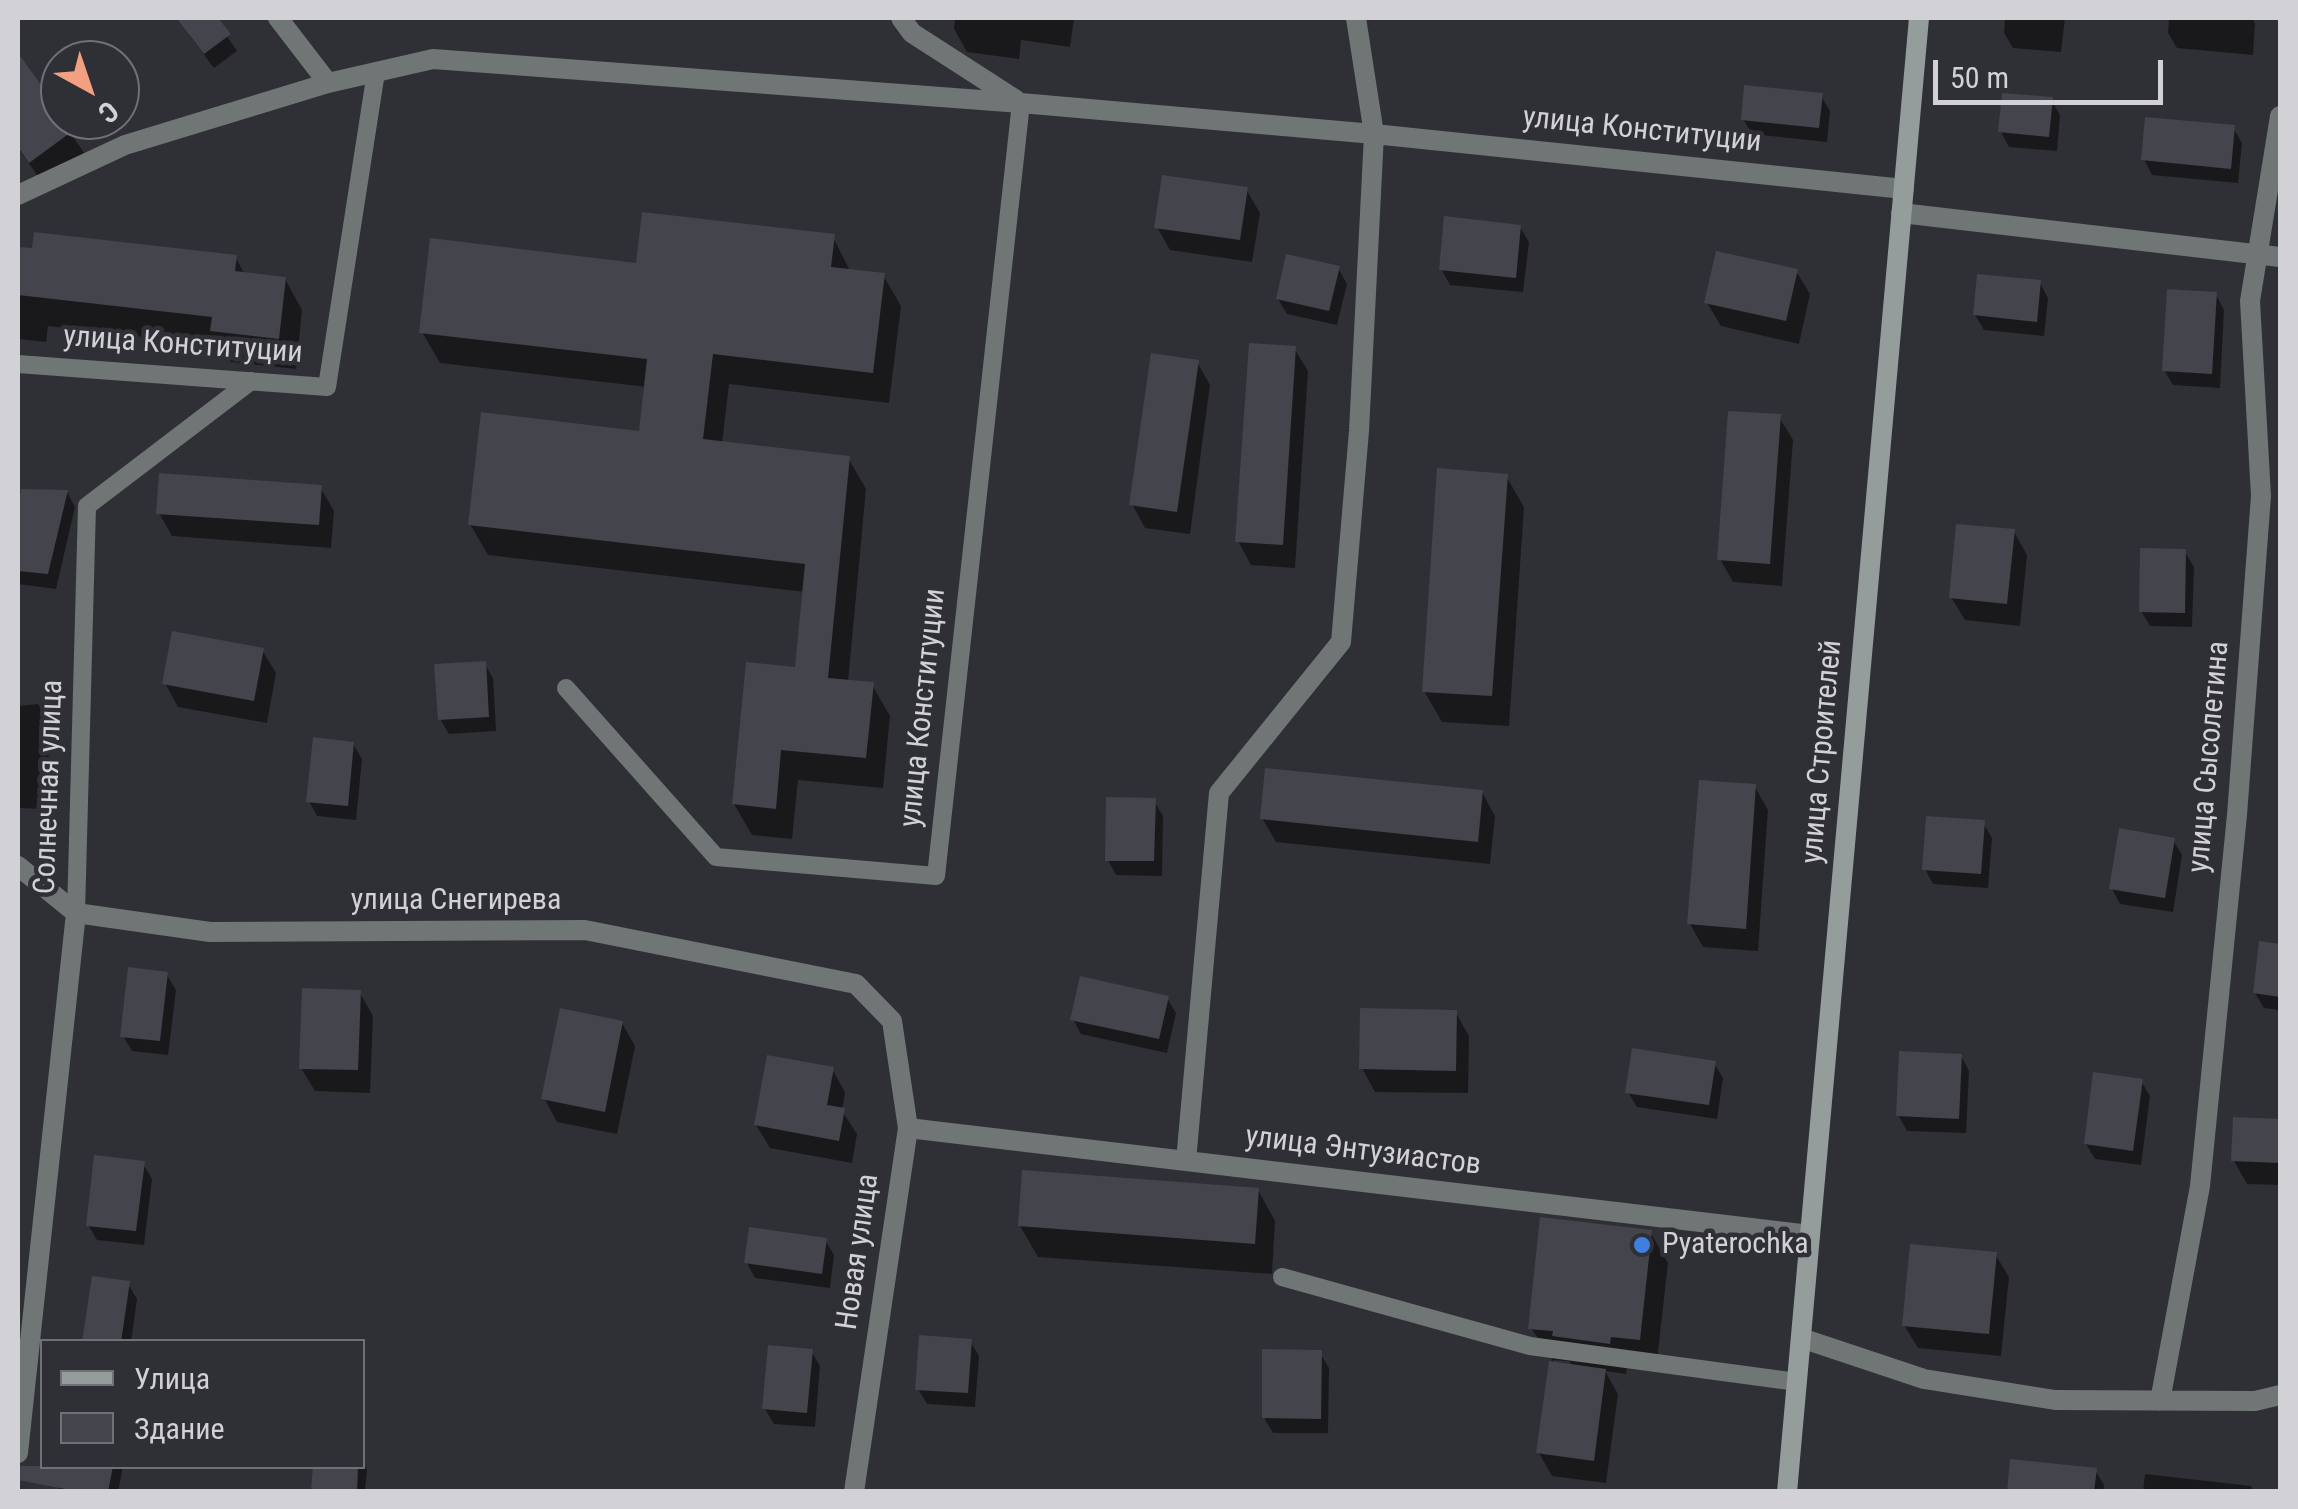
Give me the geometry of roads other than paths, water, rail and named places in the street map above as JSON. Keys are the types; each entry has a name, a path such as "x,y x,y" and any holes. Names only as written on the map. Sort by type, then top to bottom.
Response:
{"main road":[{"name":"улица Строителей","path":"1787,1492 1919,18"}],"street":[{"path":"278,18 328,83"},
{"path":"901,18 912,33 1021,102"},
{"path":"1186,1161 1219,793 1341,642 1359,431 1374,134 1356,18"},
{"name":"улица Конституции","path":"18,195 125,145 328,83 433,59 1021,102 1904,189"},
{"name":"улица Сысолетина","path":"2160,1401 2200,1186 2237,815 2261,496 2250,302 2280,116"},
{"path":"1901,214 2280,257"},
{"name":"улица Снегирева","path":"18,866 76,912 210,932 585,930 856,984 892,1021"},
{"name":"Солнечная улица","path":"18,1453 76,912"},
{"name":"Новая улица","path":"854,1492 908,1128 892,1021"},
{"name":"улица Энтузиастов","path":"908,1128 1810,1235"},
{"path":"1801,1338 1924,1380 2056,1400 2255,1401 2280,1395"}],"lane":[{"name":"улица Конституции","path":"18,364 327,386 376,72"},
{"name":"улица Конституции","path":"566,688 716,857 936,876 1021,102"},
{"name":"Солнечная улица","path":"76,912 87,506 251,381"},
{"path":"1282,1278 1530,1346 1797,1382"}],"place":[{"name":"Pyaterochka","path":"1642,1245"}]}
